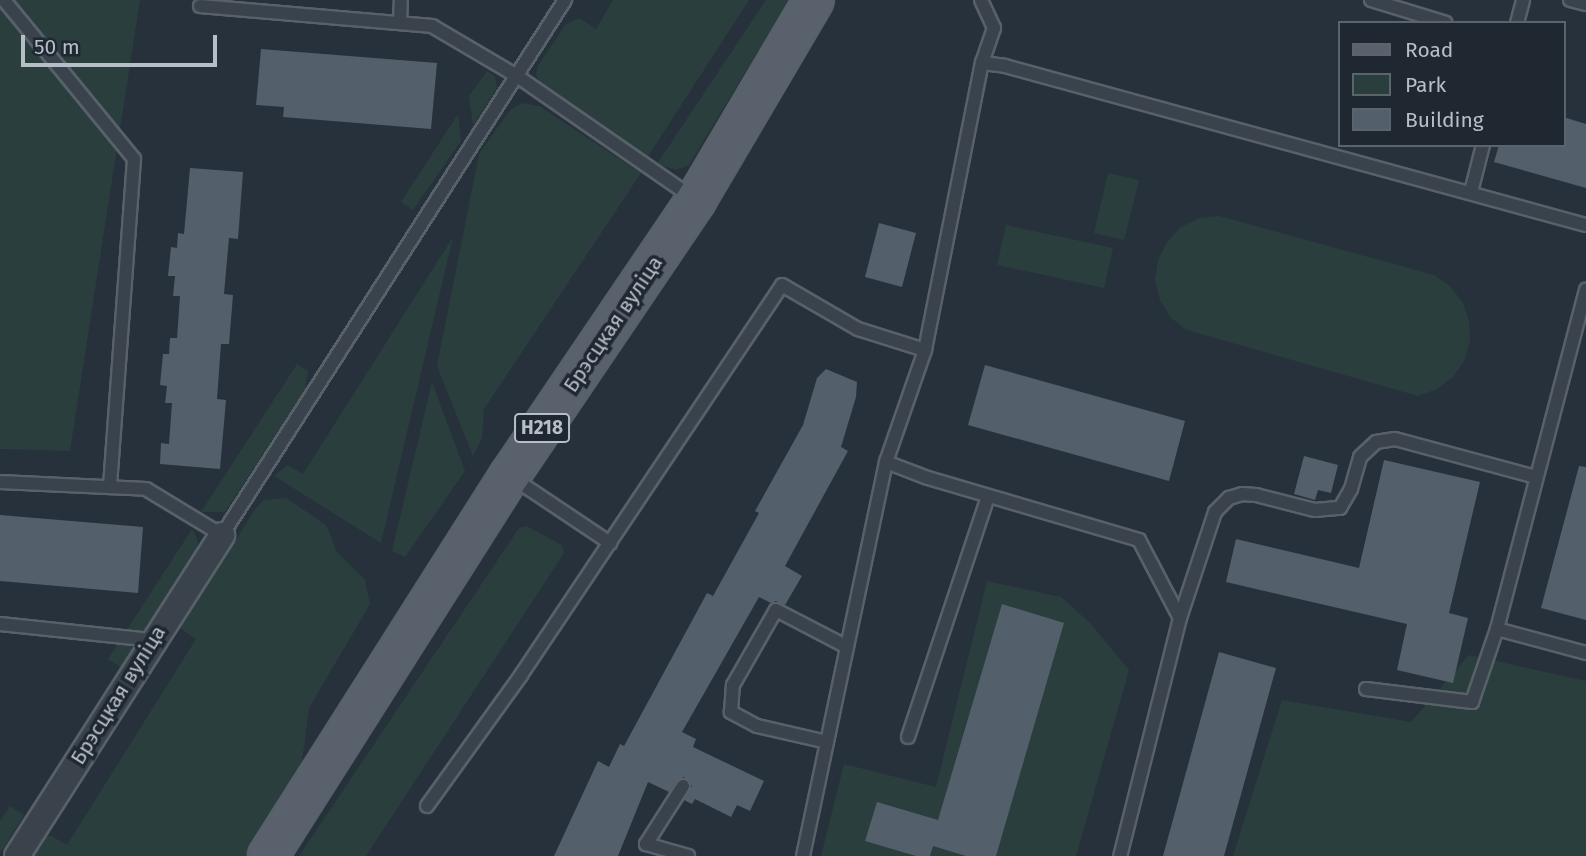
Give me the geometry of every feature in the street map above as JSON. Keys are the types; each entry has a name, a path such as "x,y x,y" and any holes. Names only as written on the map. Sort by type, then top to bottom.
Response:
{"main road":[{"name":"Брэсцкая вуліца","path":"268,856 510,475 696,200 814,0"}],"street":[{"name":"Брэсцкая вуліца","path":"17,856 222,535"}],"lane":[{"path":"4,0 134,159 110,487"},
{"path":"400,23 401,0"},
{"path":"0,482 146,489 222,535 565,0"},
{"path":"803,856 886,462 925,350 982,63 994,28 981,0"},
{"path":"1371,0 1439,21"},
{"path":"1518,21 1523,0"},
{"path":"1570,0 1586,4"},
{"path":"200,6 432,26 517,76 696,200"},
{"path":"982,63 1005,66 1586,225"},
{"path":"1471,192 1482,147"},
{"path":"427,806 521,675 782,285 858,329 925,350"},
{"path":"1366,689 1472,702 1496,629 1586,289"},
{"path":"1119,856 1180,618 1215,512 1229,498 1242,494 1256,495 1315,510 1340,508 1351,489 1360,457 1376,442 1395,439 1536,477"},
{"path":"886,462 988,496 1139,540 1180,618"},
{"path":"510,475 610,543"},
{"path":"908,737 988,496"},
{"path":"827,742 757,726 731,712 733,685 776,610 847,648"},
{"path":"0,624 153,640"},
{"path":"1496,629 1586,653"},
{"path":"683,786 646,844 688,856"}],"green space":[{"path":"0,0 140,0 70,451 0,449"},
{"path":"613,0 749,0 647,158 540,85 536,74 538,66 565,25 579,18 596,29"},
{"path":"766,0 789,0 689,165 676,170 657,164"},
{"path":"487,71 495,76 497,88 473,125 469,96"},
{"path":"522,103 539,106 641,173 484,409 482,438 473,456 437,366 479,154 510,110"},
{"path":"458,114 461,141 413,210 401,202"},
{"path":"1108,173 1139,180 1124,240 1094,233"},
{"path":"1219,216 1434,275 1451,287 1463,303 1469,321 1470,342 1464,361 1453,377 1437,389 1418,396 1187,330 1171,318 1160,300 1155,280 1158,260 1167,242 1181,227 1199,218"},
{"path":"1006,225 1113,248 1104,288 997,265"},
{"path":"453,237 381,543 274,476 288,465 303,474"},
{"path":"297,364 308,371 305,390 225,512 201,512"},
{"path":"432,382 465,471 405,557 392,551"},
{"path":"286,498 326,525 337,552 365,580 370,604 309,708 300,777 249,856 34,856 35,845 50,835 67,845 196,639 180,628 256,508 264,500"},
{"path":"526,526 562,545 564,553 366,856 299,856 519,528"},
{"path":"192,529 198,541 197,554 122,668 108,659"},
{"path":"987,581 1061,597 1090,623 1129,670 1076,856 821,856 844,764 936,787"},
{"path":"1469,655 1586,681 1586,856 1233,856 1282,700 1411,722"},
{"path":"10,806 24,815 0,854 0,821"}],"building":[{"path":"261,49 437,63 431,129 283,117 284,107 256,105"},
{"path":"1565,118 1586,124 1586,188 1494,162 1498,147 1565,147"},
{"path":"190,168 243,172 238,239 229,238 224,294 233,295 229,344 221,344 217,399 226,400 220,469 160,464 161,443 169,444 172,403 165,403 167,386 160,385 163,354 169,354 170,338 177,338 180,296 173,296 175,276 168,276 171,247 177,248 178,233 184,234"},
{"path":"879,223 916,233 902,287 865,277"},
{"path":"985,365 1185,421 1169,481 968,425"},
{"path":"826,369 857,382 856,397 841,447 848,451 785,566 802,576 785,605 776,601 771,603 759,597 682,732 696,739 693,747 764,781 750,811 737,805 731,817 695,799 692,804 684,800 692,786 684,777 676,781 669,792 648,782 618,856 554,856 598,761 609,767 620,744 624,746 707,593 713,596 759,513 755,511 803,425 817,378"},
{"path":"1304,456 1338,465 1331,493 1318,490 1315,500 1294,494"},
{"path":"1384,460 1480,482 1449,613 1468,618 1453,683 1397,670 1407,624 1226,582 1236,539 1359,568"},
{"path":"1579,466 1586,467 1586,620 1541,608"},
{"path":"0,515 143,527 138,593 0,581"},
{"path":"1002,604 1064,623 996,856 966,856 933,846 930,856 916,856 865,841 877,802 938,820"},
{"path":"1219,652 1276,668 1224,856 1163,856"}]}
